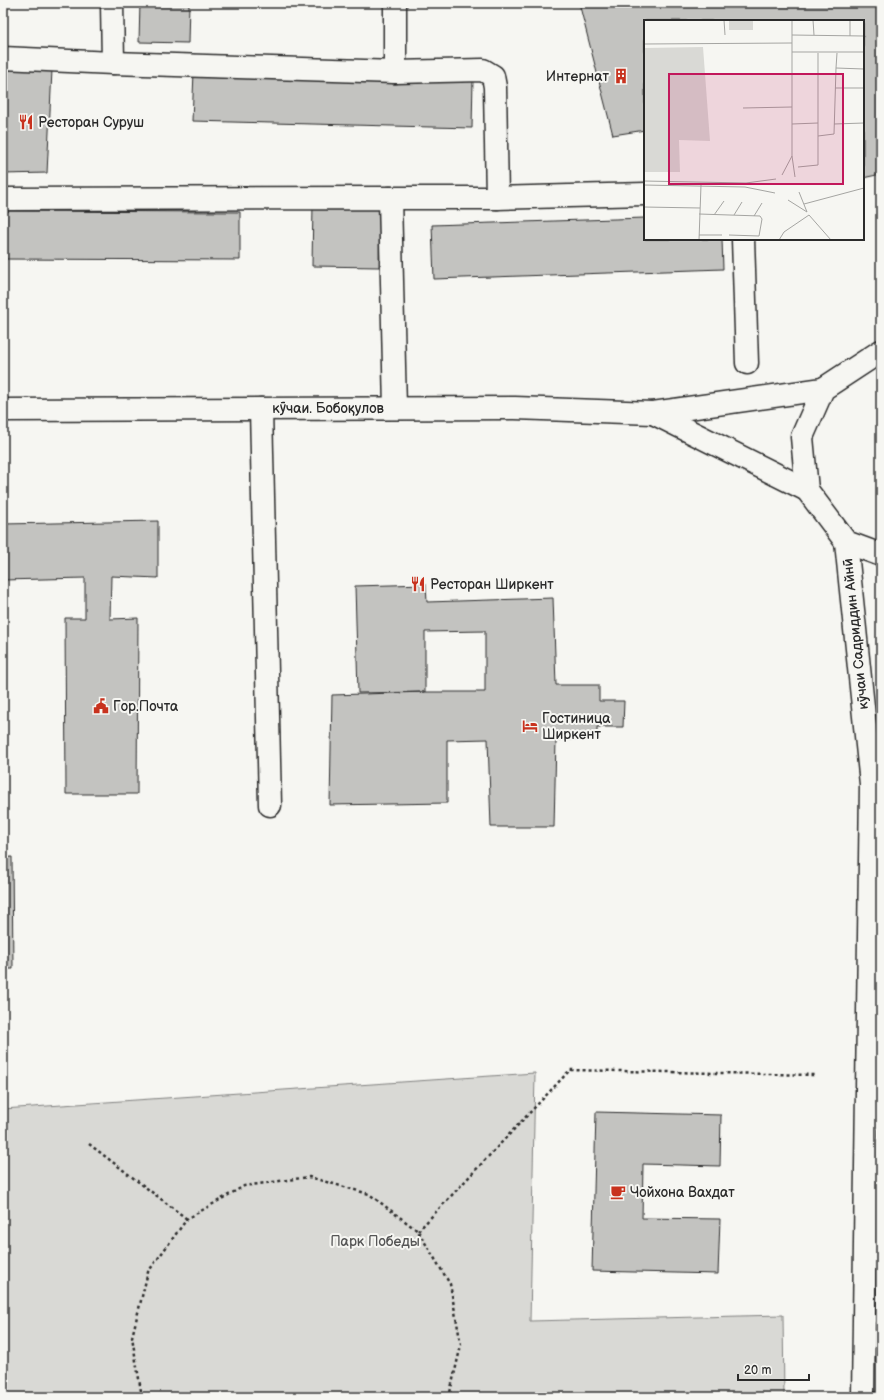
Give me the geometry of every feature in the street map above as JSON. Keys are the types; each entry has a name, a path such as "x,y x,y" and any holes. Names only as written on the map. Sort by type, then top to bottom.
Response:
{"street":[{"path":"112,3 112,64"},
{"path":"395,3 395,72"},
{"path":"3,58 112,64 395,72 483,70 493,76 495,87 497,198"},
{"path":"3,199 497,198 644,194"},
{"path":"390,198 395,408"},
{"path":"743,240 747,363"},
{"path":"654,413 823,389 881,351"},
{"path":"807,490 802,437 823,389"},
{"name":"кӯчаи. Бобоқулов","path":"3,410 515,408 654,413"},
{"path":"261,409 270,805"},
{"path":"654,413 807,490 846,542 881,555"},
{"name":"кӯчаи Садриддин Айнӣ","path":"846,542 871,784 873,1146 863,1397"}],"path":[{"path":"418,1231 570,1070 816,1075"},
{"path":"89,1144 186,1219"},
{"path":"142,1397 132,1337 148,1272 186,1219 244,1186 309,1177 369,1194 418,1231 450,1284 461,1345 449,1397"}],"green space":[{"name":"Парк Победы","path":"535,1073 530,1321 783,1315 784,1397 3,1397 3,1109"}],"building":[{"path":"140,3 189,3 188,43 139,42"},
{"name":"Интернат","path":"579,3 881,3 881,174 864,178 864,20 644,20 644,130 613,135"},
{"name":"Ресторан Суруш","path":"3,70 52,70 47,173 3,174"},
{"path":"194,72 473,79 472,128 192,121"},
{"path":"313,204 380,205 379,267 312,266"},
{"path":"3,211 240,212 240,260 3,259"},
{"path":"644,218 644,240 722,240 723,269 434,279 432,225"},
{"name":"Гор.Почта","path":"158,521 158,578 111,576 110,619 138,618 137,794 66,794 65,618 85,618 85,578 3,580 3,524"},
{"path":"426,584 427,602 553,598 556,685 599,685 599,701 624,701 623,727 597,727 597,739 556,740 554,827 491,827 488,739 447,740 447,803 330,805 332,695 425,692 358,693 355,586","holes":["485,631 485,692 425,692 425,632"]},
{"path":"12,857 13,969 3,969 3,858"},
{"name":"Чойхона Вахдат","path":"596,1112 721,1115 720,1166 643,1164 642,1218 720,1219 718,1274 592,1271"}],"place":[{"name":"Интернат","path":"621,76"},
{"name":"Ресторан Суруш","path":"26,122"},
{"name":"Ресторан Ширкент","path":"418,584"},
{"name":"Гор.Почта","path":"101,706"},
{"name":"Гостиница Ширкент","path":"530,726"},
{"name":"Чойхона Вахдат","path":"618,1192"}]}
